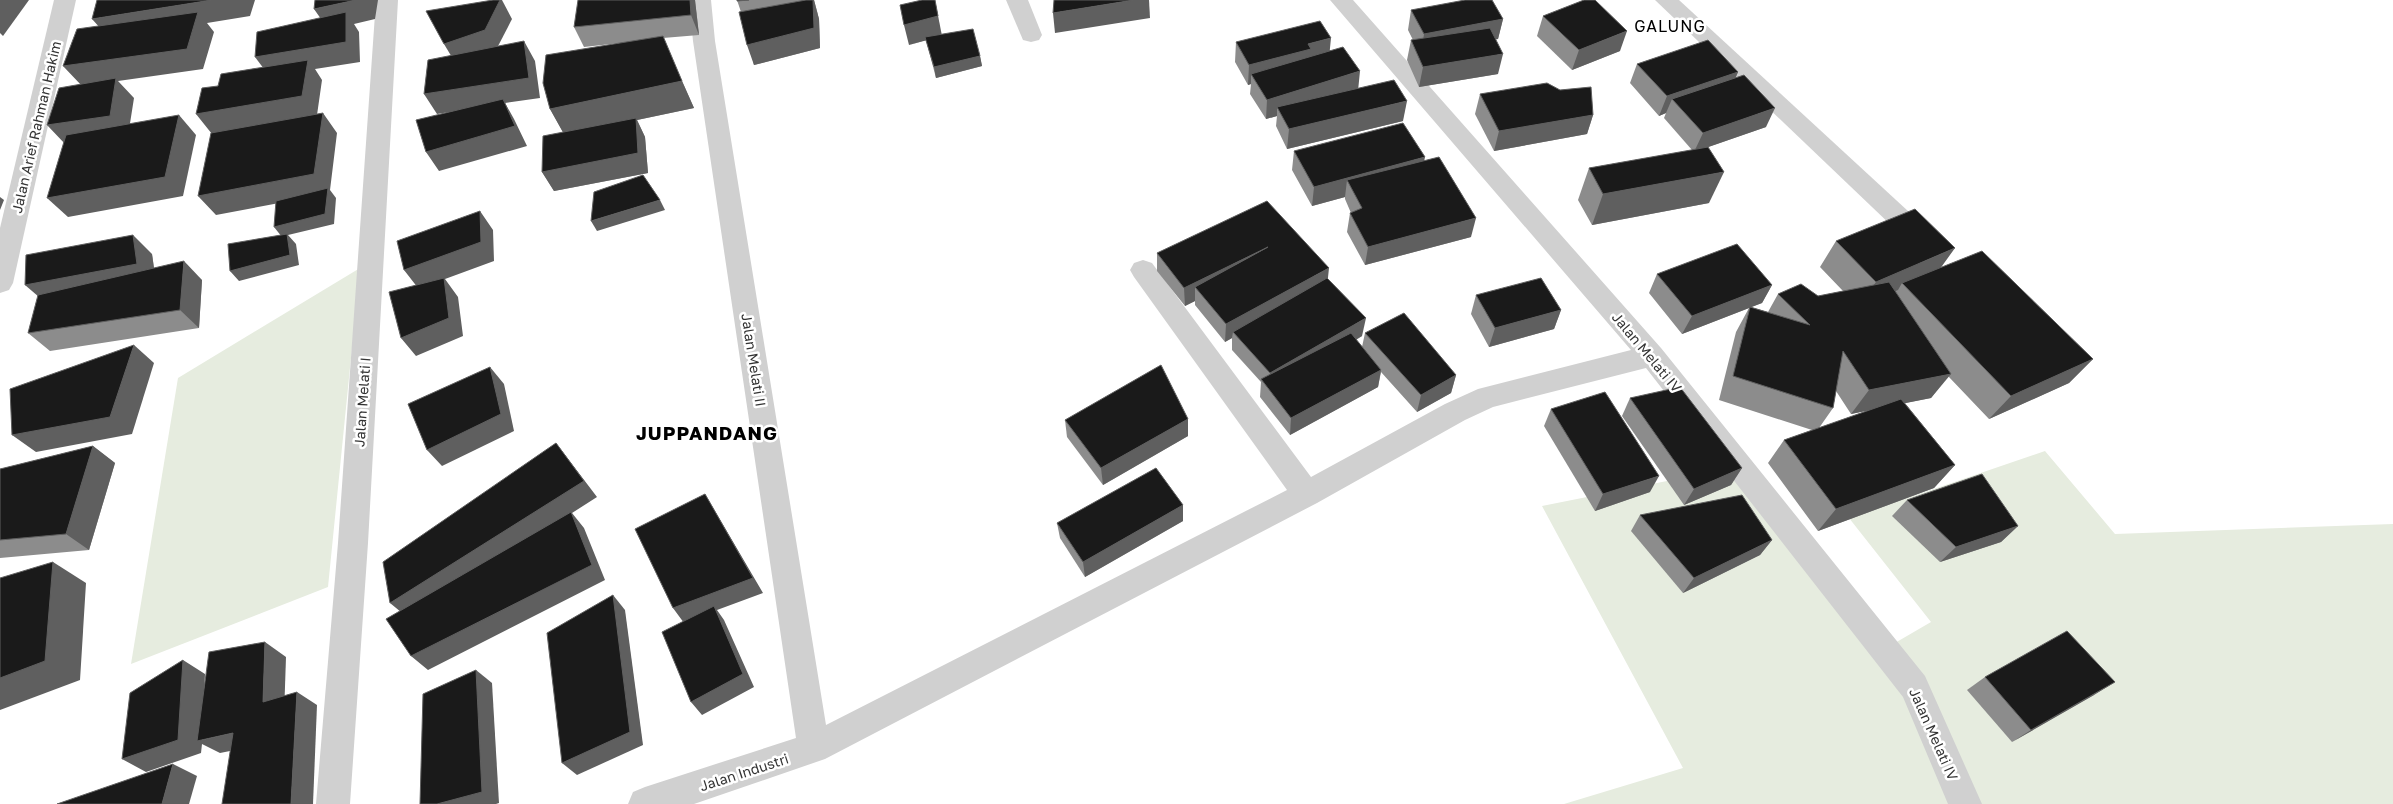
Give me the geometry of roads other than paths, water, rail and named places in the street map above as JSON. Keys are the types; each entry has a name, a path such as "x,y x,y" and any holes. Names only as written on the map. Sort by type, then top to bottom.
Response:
{"street":[{"name":"Jalan Arief Rahman Hakim","path":"0,283 65,0"},
{"name":"Jalan Melati I","path":"333,804 352,552 387,0"},
{"name":"Jalan Melati II","path":"700,0 704,41 814,748"},
{"path":"1016,0 1032,35"},
{"name":"Jalan Melati IV","path":"1341,0 1652,356 1914,687 1964,804"},
{"path":"1666,0 1937,253"},
{"path":"1142,270 1307,494"},
{"name":"Jalan Industri","path":"645,804 814,748 1307,494 1455,412 1488,397 1652,356"}],"district":[{"name":"GALUNG","path":"1670,26"},
{"name":"JUPPANDANG","path":"707,432"}]}
